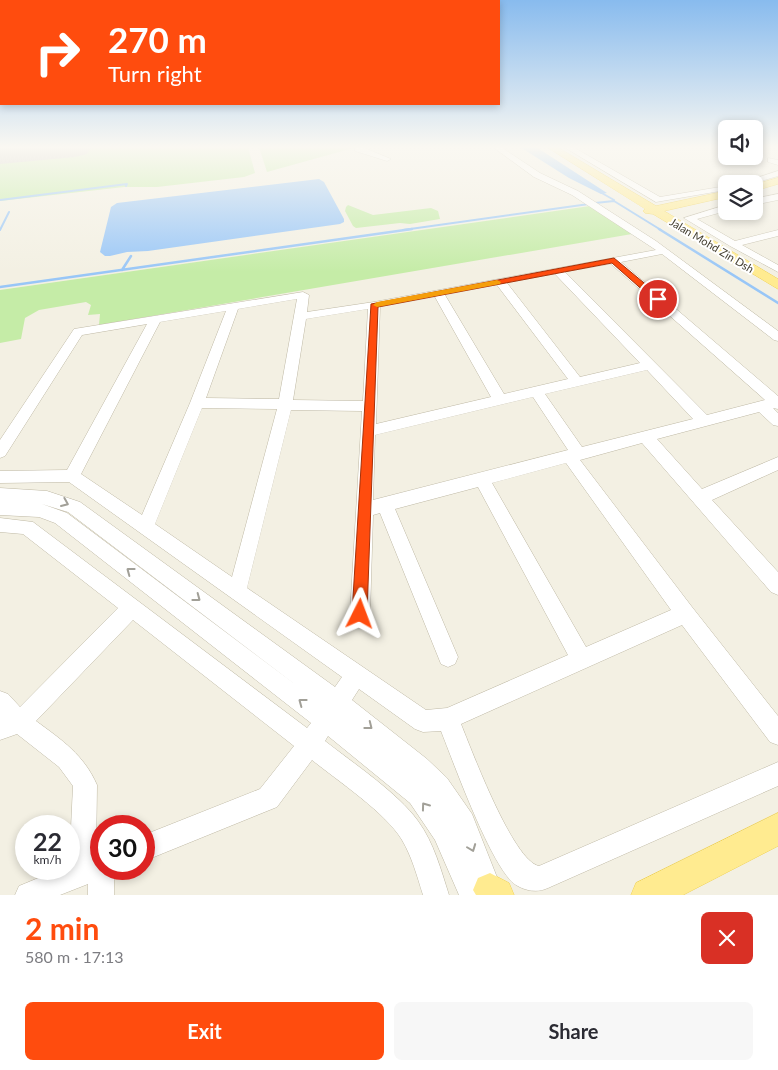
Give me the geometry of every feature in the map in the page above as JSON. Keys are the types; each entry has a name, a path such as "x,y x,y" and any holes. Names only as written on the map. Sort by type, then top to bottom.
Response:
{"main road":[{"name":"Jalan Mohd Zin Dsh","path":"618,189 778,291"},
{"name":"Jalan Mohd Zin Dsh","path":"620,189 655,212 684,222 778,285"},
{"path":"763,194 774,189"},
{"path":"655,212 718,196"},
{"path":"634,197 657,205 680,206 718,201"},
{"path":"680,206 673,215 684,222"},
{"path":"648,895 778,830"}],"street":[{"path":"563,189 592,204 664,251 778,337"},
{"path":"640,189 659,200 718,189"},
{"path":"763,198 778,197"},
{"path":"718,210 690,216 684,222 733,244 778,269"},
{"path":"733,244 778,233"},
{"path":"301,316 374,306 664,251"},
{"path":"614,261 773,403 778,421"},
{"path":"558,271 704,421"},
{"path":"500,282 577,382"},
{"path":"438,293 500,400"},
{"path":"0,452 78,332 303,295 285,405 237,591"},
{"path":"360,614 374,306"},
{"path":"145,527 197,403 233,307"},
{"path":"72,476 156,319"},
{"path":"368,431 649,364"},
{"path":"536,391 574,455 685,614 778,734"},
{"path":"197,403 369,406"},
{"path":"364,510 773,403"},
{"path":"645,436 778,586"},
{"path":"700,498 778,464"},
{"path":"0,477 72,476 423,720 448,719 685,614"},
{"path":"482,479 582,660"},
{"path":"0,495 39,496 62,501 74,507 332,711 366,751 418,795 488,894"},
{"path":"385,504 448,657"},
{"path":"0,508 39,510 60,518 332,711"},
{"path":"0,525 27,527 310,744 395,812 410,830 422,852 436,895"},
{"path":"10,726 133,608"},
{"path":"155,844 268,798 310,744 356,674"},
{"path":"0,702 10,726 74,766 82,776 90,828"},
{"path":"448,719 509,859 524,875 539,879 778,774"},
{"path":"28,895 90,871"},
{"path":"98,880 101,895"}],"green space":[{"path":"0,189 108,189 0,201"},
{"path":"348,205 373,215 431,208 438,211 440,219 410,224 400,223 356,228 345,211"},
{"path":"590,206 632,234 99,325 100,314 88,315 91,305 86,302 39,310 25,318 21,339 0,343 0,290"}],"water":[{"path":"237,189 328,189 344,222 105,256 100,252 111,207 117,203"},
{"path":"591,189 600,189 607,193 601,194"}],"waterway":[{"path":"0,200 89,189"},
{"path":"600,192 614,200"},
{"path":"595,203 614,201 661,230"},
{"path":"403,230 589,204"},
{"path":"0,230 9,212"},
{"path":"122,270 412,229"},
{"path":"659,229 778,303"},
{"path":"122,270 131,256"},
{"path":"0,287 122,270"}],"slow traffic":[{"path":"377,305 497,282"}],"route":[{"path":"360,614 374,306 614,261 658,299"}]}
